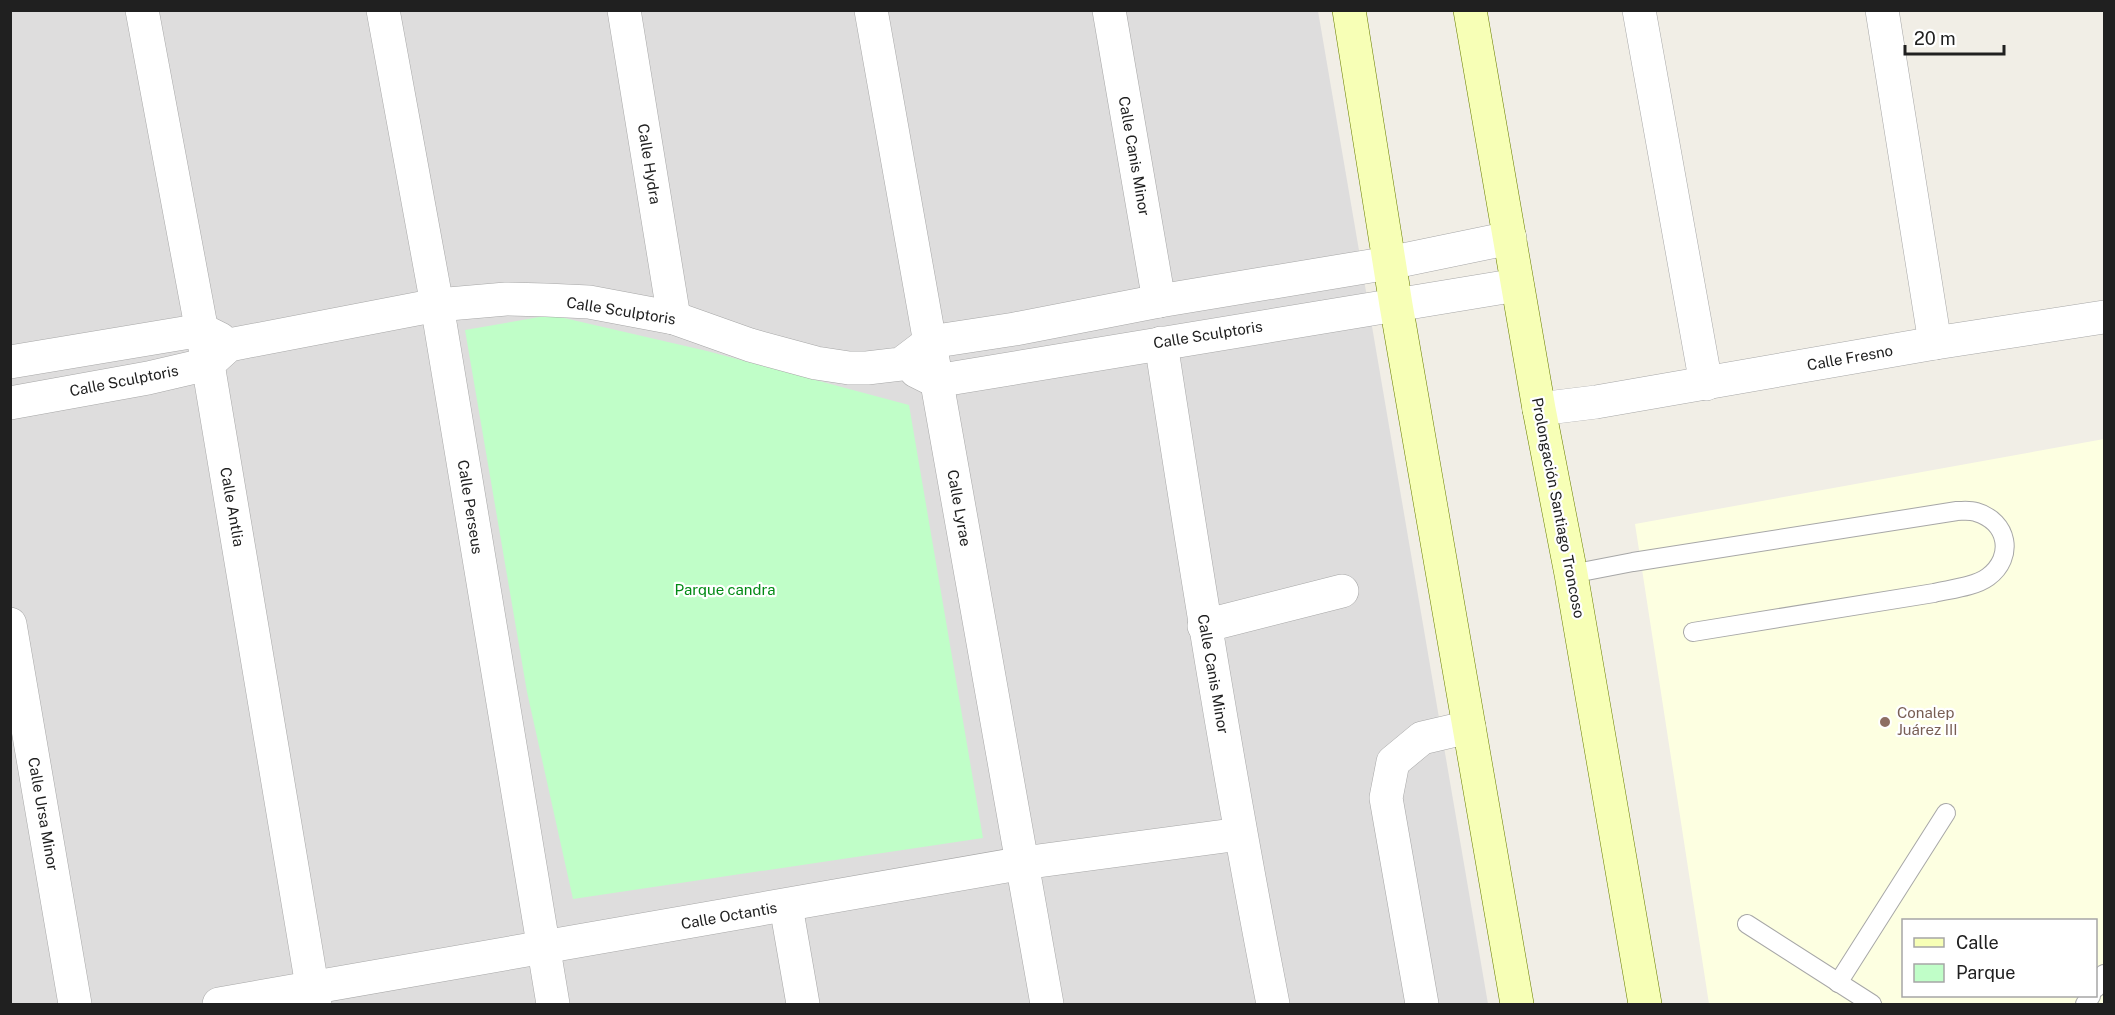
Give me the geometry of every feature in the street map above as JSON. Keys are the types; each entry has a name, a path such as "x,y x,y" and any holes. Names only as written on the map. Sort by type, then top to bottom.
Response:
{"street":[{"name":"Calle Antlia","path":"142,10 213,346 314,996"},
{"name":"Calle Perseus","path":"383,10 437,305 553,1005"},
{"name":"Calle Hydra","path":"624,10 674,318"},
{"name":"Calle Lyrae","path":"871,10 1047,1005"},
{"name":"Calle Canis Minor","path":"1109,10 1159,301"},
{"path":"1349,10 1396,305 1517,1005"},
{"name":"Prolongación Santiago Troncoso","path":"1470,10 1539,409 1572,574 1645,1005"},
{"path":"1639,10 1706,384"},
{"path":"1882,10 1935,343"},
{"path":"936,381 901,364 930,342 1389,263 1510,238"},
{"name":"Calle Sculptoris","path":"936,381 1517,285"},
{"name":"Calle Sculptoris","path":"10,362 213,346 437,305 506,299 589,302 674,318 750,345 816,363 849,368 901,364"},
{"name":"Calle Fresno","path":"1539,409 1706,384 1935,343 2104,316"},
{"name":"Calle Canis Minor","path":"1161,343 1204,626 1240,834 1273,1005"},
{"name":"Calle Sculptoris","path":"10,403 148,378 213,346"},
{"path":"1204,626 1342,591"},
{"name":"Calle Ursa Minor","path":"10,624 75,1005"},
{"path":"1422,1005 1386,798 1393,762 1422,738 1469,727"},
{"name":"Calle Octantis","path":"219,1005 314,996 544,948 1023,863 1240,834"},
{"path":"786,906 803,1005"}],"lane":[{"path":"1572,574 1633,562 1957,511 1976,512 1992,521 2004,536 2006,552 2000,567 1986,579 1968,585 1923,595 1693,632"},
{"path":"1838,982 1946,813"},
{"path":"1747,924 1872,1005"}],"shaded area":[{"path":"10,11 1318,11 1488,1004 11,1004"},
{"name":"Conalep Juárez III","path":"2104,439 2104,1004 1709,1004 1635,524"}],"green space":[{"name":"Parque candra","path":"551,315 707,351 909,405 983,838 573,899 527,692 465,330"}],"place":[{"name":"Conalep Juárez III","path":"1885,722"}]}
